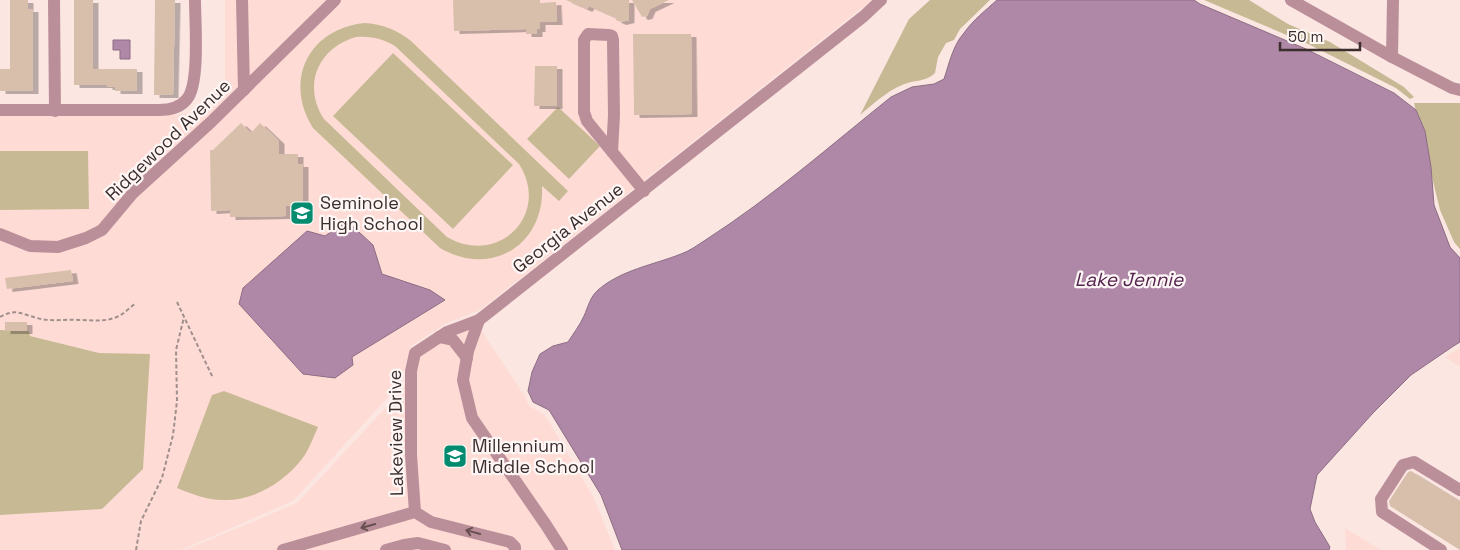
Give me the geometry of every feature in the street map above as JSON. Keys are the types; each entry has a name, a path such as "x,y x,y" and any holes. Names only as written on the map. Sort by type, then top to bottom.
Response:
{"street":[{"path":"54,0 54,111"},
{"name":"Ridgewood Avenue","path":"0,110 159,110 176,108 186,100 193,87 195,67 195,0"},
{"path":"242,0 244,90"},
{"name":"Ridgewood Avenue","path":"0,234 30,246 58,247 86,238 102,230 134,193 181,151 335,0"},
{"name":"Georgia Avenue","path":"479,320 864,16 880,0"},
{"path":"1291,0 1392,57 1452,88 1460,90"},
{"path":"1392,57 1393,0"},
{"path":"612,152 614,115 613,40 612,36 609,35 588,34 584,40 584,112 587,121 612,152 644,191"},
{"path":"479,320 468,351 463,380 472,418 562,550"},
{"name":"Lakeview Drive","path":"415,512 411,455 411,371 415,353 447,332 479,320"},
{"path":"439,337 453,340 467,358"},
{"path":"1441,550 1382,512 1381,499 1403,465 1414,462 1460,490"},
{"name":"Lakeview Drive","path":"283,550 415,512 431,522 510,542 515,547 515,550"},
{"path":"386,550 418,543 445,550"}],"path":[{"path":"177,302 213,378"},
{"path":"0,317 16,312 51,320 104,321 116,318 136,303"},
{"path":"136,550 141,521 162,478 174,435 178,401 176,350 184,317"}],"shaded area":[{"name":"Seminole High School","path":"225,0 872,0 480,310 445,324 411,346 400,384 293,501 181,550 0,550 0,115 164,116 195,112 225,85"},
{"path":"930,0 990,0 960,29 954,40 946,43 938,57 935,73 923,80 907,83 896,88 880,98 860,115 909,19"},
{"path":"1204,0 1249,0 1288,24 1330,42 1404,87 1414,97 1410,99 1396,88 1308,44"},
{"path":"364,23 371,24 389,28 406,37 568,191 559,201 542,186 541,207 534,225 524,239 511,250 495,257 478,259 459,256 440,248 313,128 304,110 301,75 307,60 316,46 329,35 345,27","holes":["356,37 377,38 395,46 519,164 527,183 529,201 524,217 514,230 501,240 485,245 466,245 447,237 324,119 317,106 314,93 314,81 318,69 323,59 332,50 343,42"]},
{"path":"393,53 513,165 453,229 333,116"},
{"path":"1414,103 1460,103 1460,249 1454,242 1440,210"},
{"path":"558,107 600,146 569,179 527,139"},
{"path":"0,151 88,151 89,209 0,210"},
{"name":"Millennium Middle School","path":"473,318 524,395 529,406 545,415 594,498 615,550 185,550 297,503 403,389 415,347"},
{"path":"0,330 29,331 30,336 99,353 150,354 143,469 102,509 0,515"},
{"path":"1460,348 1460,367 1445,357"},
{"path":"224,391 318,427 302,459 278,482 248,497 220,500 201,497 177,488 212,395"},
{"path":"1345,528 1381,550 1346,550"}],"water":[{"name":"Lake Jennie","path":"997,0 1194,0 1306,49 1394,93 1416,110 1425,131 1431,167 1434,205 1450,247 1460,258 1460,342 1411,375 1373,413 1317,475 1310,509 1315,522 1330,547 1329,550 622,550 601,495 549,410 533,402 528,391 532,372 540,354 553,346 568,342 593,296 607,283 617,277 691,249 731,223 778,188 891,97 912,87 934,84 944,79 960,38 975,19"},
{"path":"113,40 130,40 130,59 120,59 120,50 113,50"},
{"path":"347,221 373,245 382,274 430,290 445,300 352,357 353,365 335,378 303,374 239,304 243,288 307,231 325,236"}],"building":[{"path":"10,0 28,0 28,9 33,9 33,91 0,91 0,69 10,69"},
{"path":"74,0 93,0 93,69 137,69 137,91 115,91 115,87 107,87 107,85 74,85"},
{"path":"155,0 175,0 173,95 154,95"},
{"path":"453,0 540,0 540,3 556,2 557,22 540,22 540,29 537,29 537,34 526,34 526,29 454,31"},
{"path":"566,0 629,0 629,20 621,22 589,6 587,9"},
{"path":"632,0 669,0 650,9 647,16 642,17"},
{"path":"633,34 691,34 692,114 634,115"},
{"path":"535,66 557,66 557,106 534,106"},
{"path":"241,123 251,133 260,123 279,141 279,154 298,154 298,164 303,164 303,201 297,202 297,206 286,206 286,216 230,217 230,210 211,211 210,150 213,150"},
{"path":"71,270 73,281 7,289 5,278"},
{"path":"5,322 27,322 27,331 5,331"},
{"path":"1411,471 1460,501 1460,550 1390,506 1389,501 1408,472"}],"place":[{"name":"Seminole High School","path":"302,213"},
{"name":"Millennium Middle School","path":"455,456"}]}
